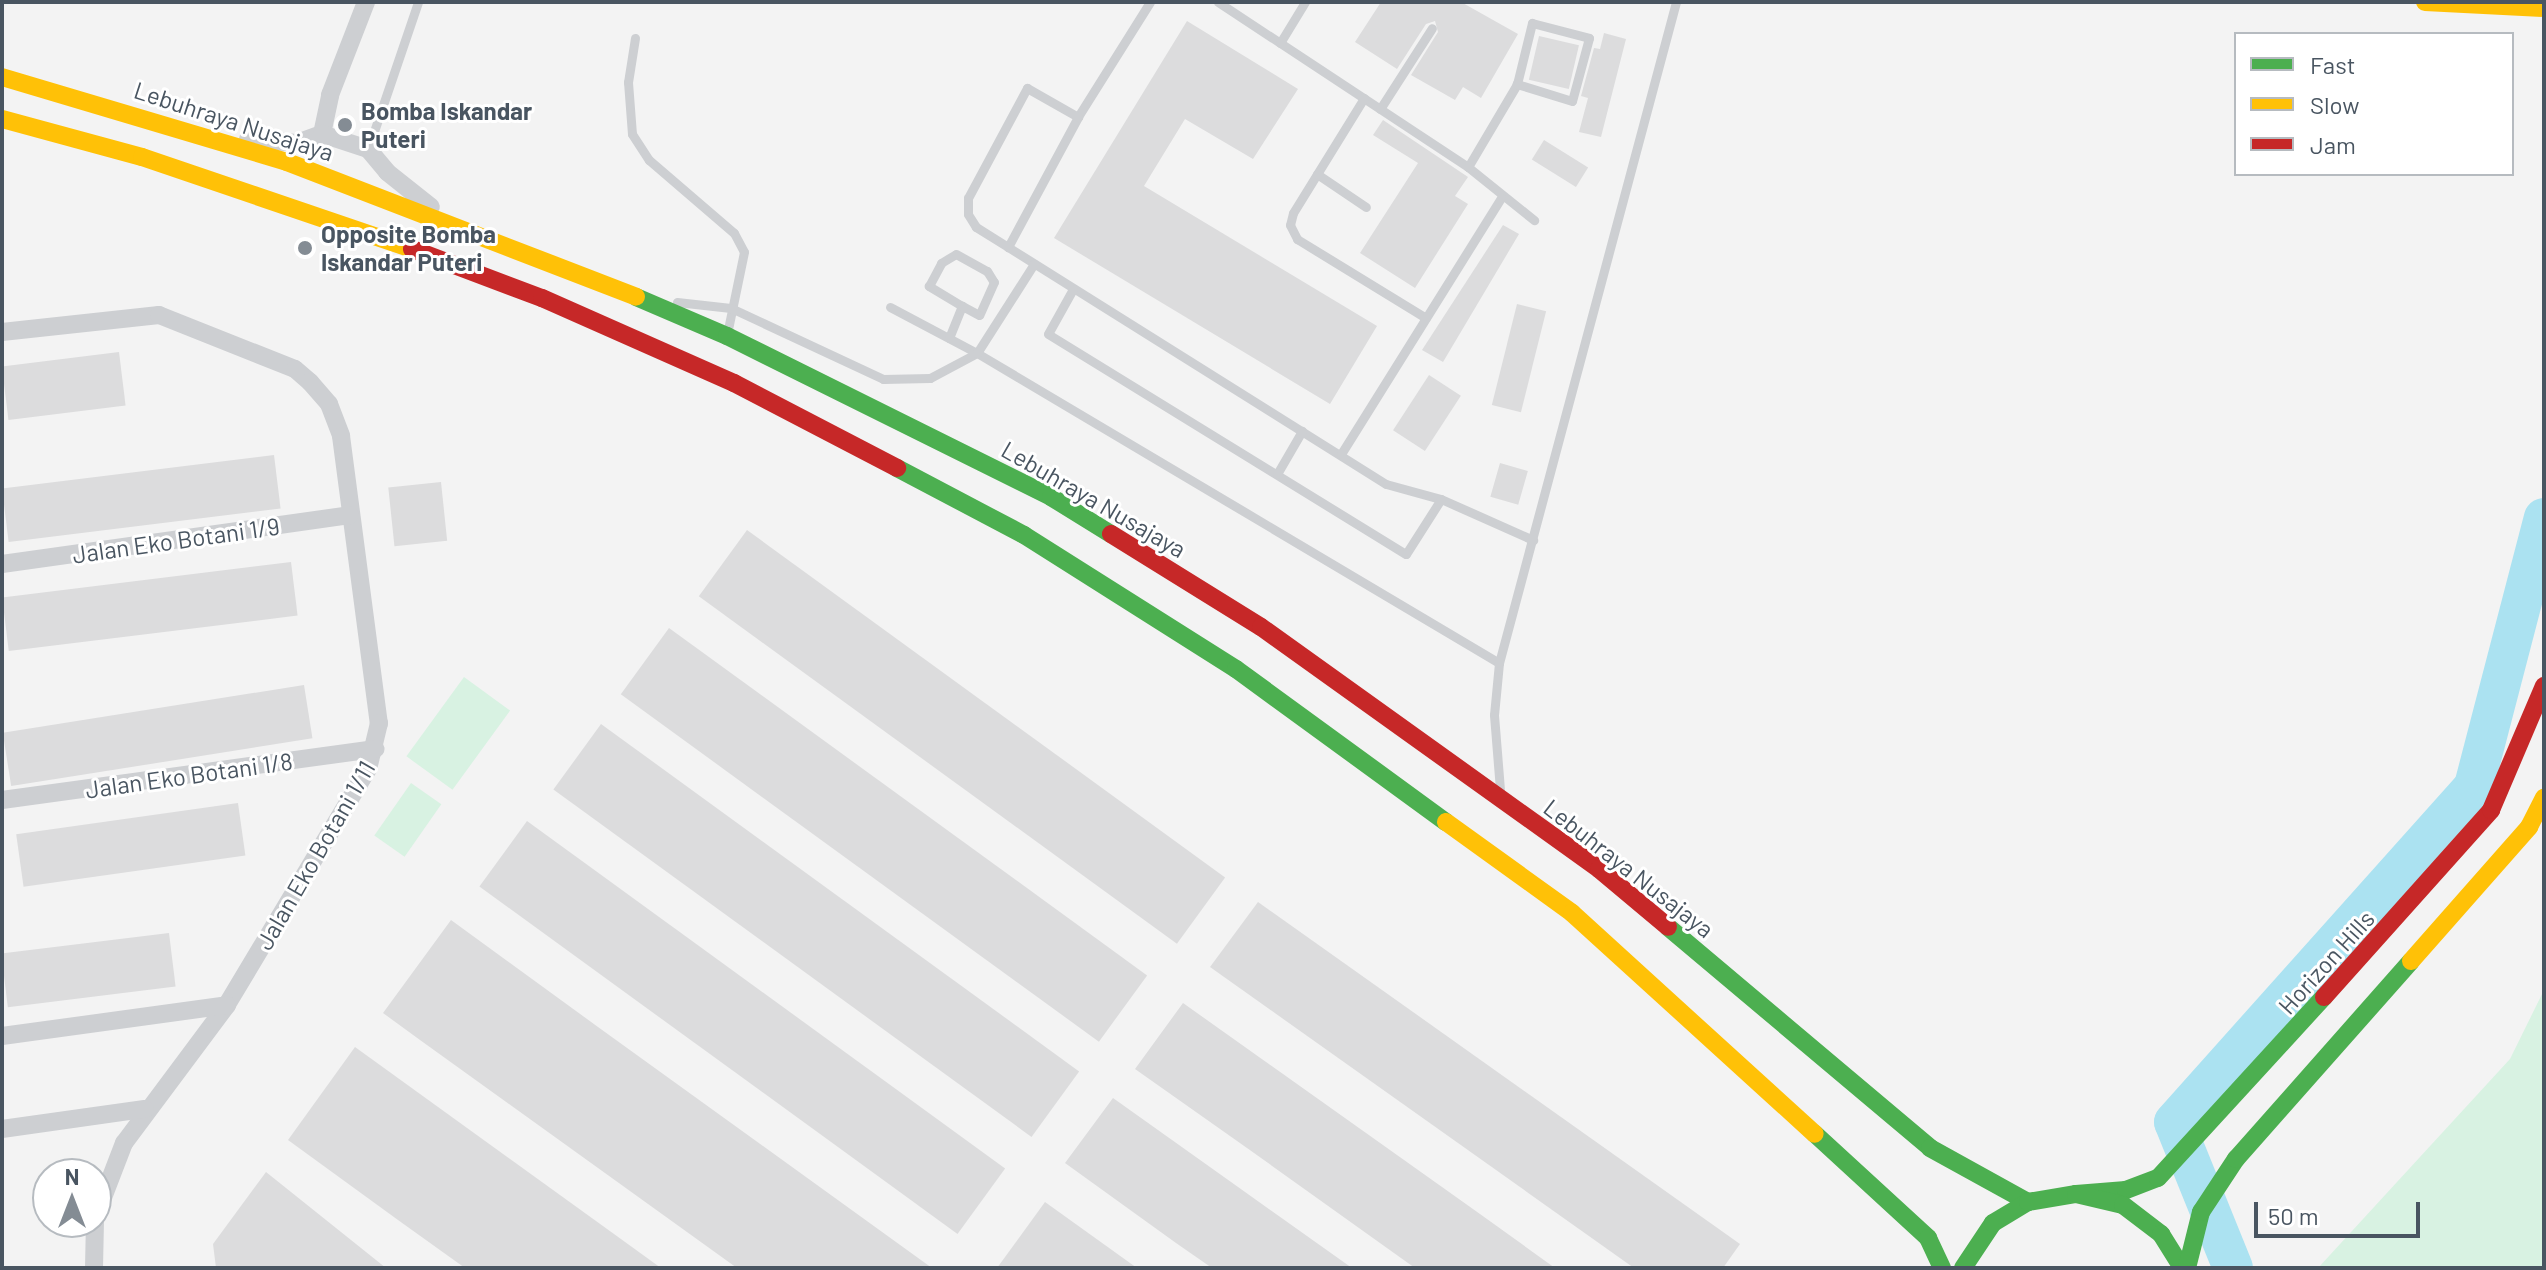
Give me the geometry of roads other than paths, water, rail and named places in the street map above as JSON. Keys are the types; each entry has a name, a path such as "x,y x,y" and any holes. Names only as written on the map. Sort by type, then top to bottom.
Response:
{"main road":[{"path":"2425,2 2544,8"},
{"name":"Lebuhraya Nusajaya","path":"2,77 202,134 453,223 641,298 727,336 1051,497 1261,627 1599,869 1930,1148 2028,1202"},
{"path":"2,119 142,157 312,213 542,298 734,383 1024,535 1236,669 1572,913 1928,1238 1942,1268"},
{"name":"Horizon Hills","path":"2028,1202 2126,1190 2158,1178 2183,1156 2491,810 2529,731 2544,686"},
{"path":"2184,1268 2201,1212 2236,1159 2519,839 2544,798"},
{"path":"2076,1194 2123,1205 2161,1234 2184,1268"},
{"path":"1963,1268 1993,1223 2028,1202"}],"street":[{"path":"322,134 330,95 366,2"},
{"path":"202,134 284,143 322,134 368,149 393,178 453,223"},
{"name":"Jalan Eko Botani 1/11","path":"2,332 159,315 295,369 329,404 341,436 379,723 376,749 227,1005 145,1109 124,1143 112,1176"},
{"name":"Jalan Eko Botani 1/9","path":"2,564 350,515"},
{"name":"Jalan Eko Botani 1/8","path":"2,800 376,749"},
{"path":"2,1036 227,1005"},
{"path":"2,1129 145,1109"},
{"name":"Jalan Eko Botani 1/11","path":"94,1268 95,1238"}],"lane":[{"path":"368,149 418,2"},
{"path":"1008,247 1078,117 1150,2"},
{"path":"1218,2 1468,167 1501,198 1534,220"},
{"path":"1280,43 1305,2"},
{"path":"1501,799 1494,715 1499,663 1676,2"},
{"path":"1468,167 1517,84 1532,23 1589,38 1572,101 1517,84"},
{"path":"1380,109 1432,28"},
{"path":"635,38 628,82 632,134 649,160 734,233 744,252 727,336"},
{"path":"1078,117 1027,88 975,185 968,214 976,227 1386,484 1441,499 1533,540"},
{"path":"1364,98 1293,213 1290,225 1297,239 1426,318"},
{"path":"1317,174 1366,207"},
{"path":"1341,454 1501,198"},
{"path":"956,254 987,271 994,282 979,315 962,306 929,286 941,263 956,254"},
{"path":"641,298 731,308 883,379 930,378 977,353 1034,264"},
{"path":"1073,289 1048,334 1406,554 1441,499"},
{"path":"949,338 962,306"},
{"path":"890,307 977,353 1499,663"},
{"path":"1277,474 1302,431"}],"waterway":[{"path":"2233,1268 2174,1122 2474,786 2544,518"}],"place":[{"name":"Bomba Iskandar Puteri","path":"345,125"},
{"name":"Opposite Bomba Iskandar Puteri","path":"305,248"}]}
